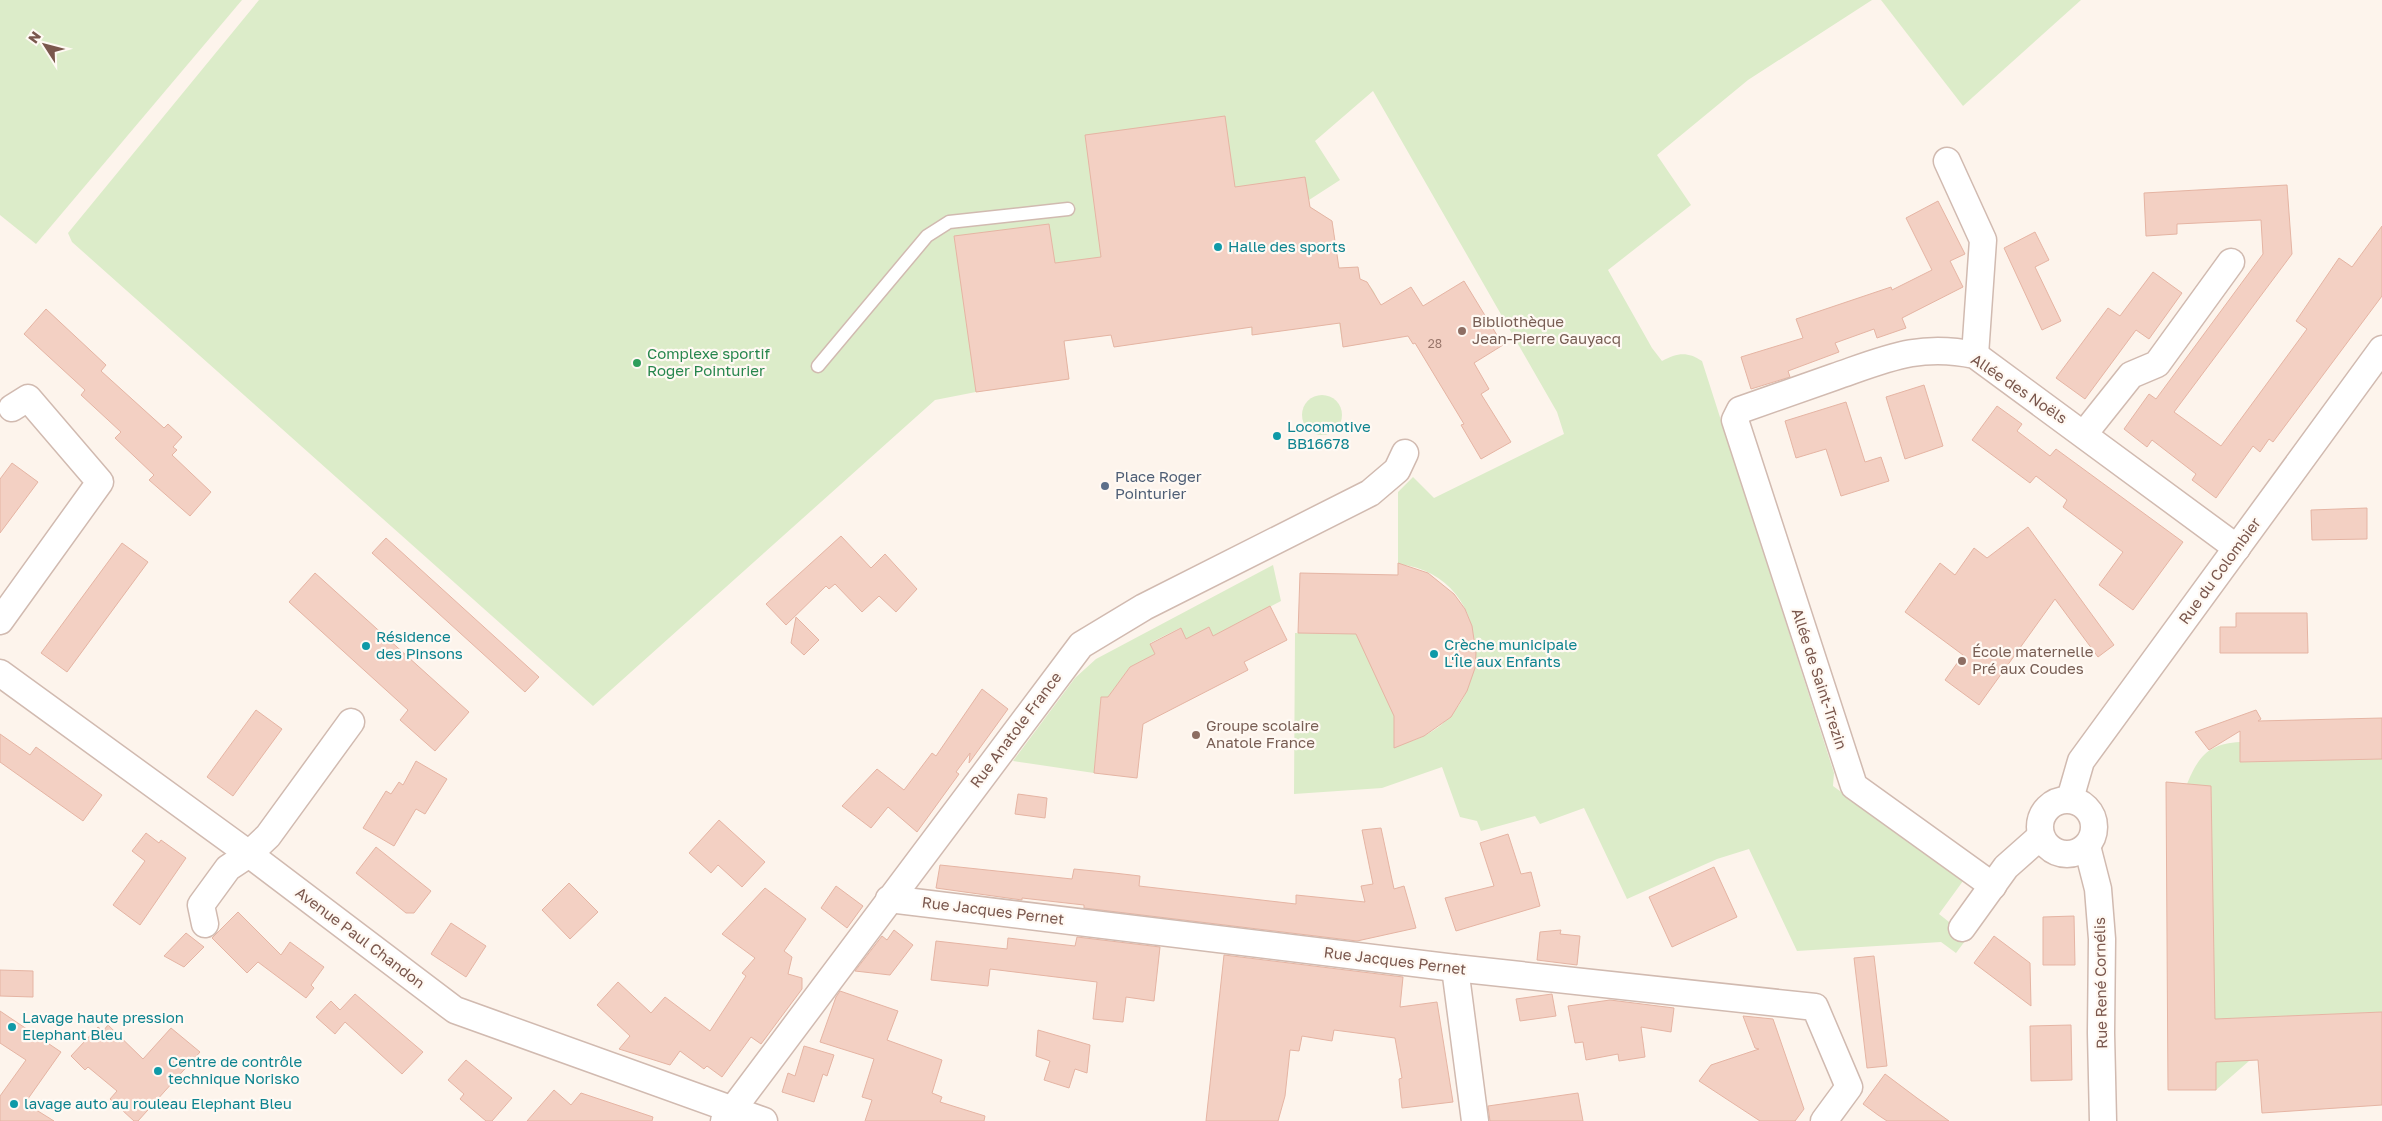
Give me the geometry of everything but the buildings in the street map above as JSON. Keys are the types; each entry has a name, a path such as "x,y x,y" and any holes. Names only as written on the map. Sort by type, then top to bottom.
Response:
{"street":[{"path":"1947,161 1983,240 1975,355"},
{"path":"2084,434 2131,375 2157,364 2232,262"},
{"name":"Rue du Colombier","path":"2070,799 2081,761 2382,349"},
{"name":"Allée des Noëls","path":"1740,410 1900,354 1928,350 1955,351 1975,355 2237,548"},
{"path":"0,622 100,482 28,398 12,408"},
{"name":"Allée de Saint-Trezin","path":"1740,410 1735,420 1854,786 1993,886"},
{"name":"Rue Anatole France","path":"728,1116 889,898 1081,645 1144,607 1370,493 1396,470 1405,453"},
{"name":"Avenue Paul Chandon","path":"0,673 249,854 455,1010 728,1116 764,1121"},
{"path":"205,924 201,905 228,868 249,854 268,836 351,722"},
{"path":"2070,799 2082,803 2091,812 2095,824 2093,836 2087,846 2078,852 2067,854 2056,852 2047,846 2041,836 2040,825 2043,814 2054,803 2070,799"},
{"path":"1962,928 2006,867 2041,836"},
{"name":"Rue René Cornélis","path":"2087,846 2098,889 2102,939 2101,1033 2103,1121"},
{"name":"Rue Jacques Pernet","path":"889,898 1455,968 1815,1007 1848,1088 1824,1121"},
{"path":"1455,968 1475,1121"}],"lane":[{"path":"818,366 927,236 949,222 1068,209"}],"green space":[{"path":"0,0 242,0 36,244 0,215"},
{"name":"Complexe sportif Roger Pointurier","path":"259,0 1872,0 1748,80 1657,155 1691,205 1608,270 1652,348 1662,361 1672,356 1687,354 1702,361 1834,773 1833,786 1963,881 1939,914 1968,937 1956,953 1941,942 1797,951 1749,849 1717,859 1627,899 1584,808 1540,824 1535,816 1481,831 1477,821 1460,817 1442,767 1382,788 1294,794 1295,633 1356,634 1412,741 1441,725 1461,702 1472,674 1475,645 1469,616 1454,592 1430,573 1398,564 1398,492 1413,477 1434,498 1564,434 1557,412 1373,91 1315,141 1340,180 1309,200 1310,207 1332,221 1339,268 1358,267 1360,279 1373,290 1381,314 1384,340 1343,347 1339,323 1252,335 1251,327 1114,347 1111,335 1064,341 1069,379 976,392 935,400 593,706 72,242 68,233"},
{"path":"1881,0 2081,0 1963,106"},
{"path":"1326,395 1333,398 1339,404 1342,415 1341,423 1333,432 1326,435 1318,435 1311,432 1303,423 1302,411 1305,404 1314,396"},
{"path":"1273,565 1281,601 1213,636 1209,628 1186,639 1180,628 1150,643 1155,654 1130,667 1108,697 1101,697 1094,773 1013,761 1075,678 1096,659"},
{"path":"2240,742 2241,762 2382,759 2382,1012 2247,1018 2249,1061 2216,1090 2211,787 2187,784 2196,765 2206,753 2220,745"}],"place":[{"name":"Halle des sports","path":"1218,247"},
{"name":"Bibliothèque Jean-Pierre Gauyacq","path":"1462,331"},
{"name":"Complexe sportif Roger Pointurier","path":"637,363"},
{"name":"Locomotive BB16678","path":"1277,436"},
{"name":"Place Roger Pointurier","path":"1105,486"},
{"name":"Résidence des Pinsons","path":"366,646"},
{"name":"Crèche municipale L'Île aux Enfants","path":"1434,654"},
{"name":"École maternelle Pré aux Coudes","path":"1962,661"},
{"name":"Groupe scolaire Anatole France","path":"1196,735"},
{"name":"Lavage haute pression Elephant Bleu","path":"12,1027"},
{"name":"Centre de contrôle technique Norisko","path":"158,1071"},
{"name":"lavage auto au rouleau Elephant Bleu","path":"14,1104"}]}
